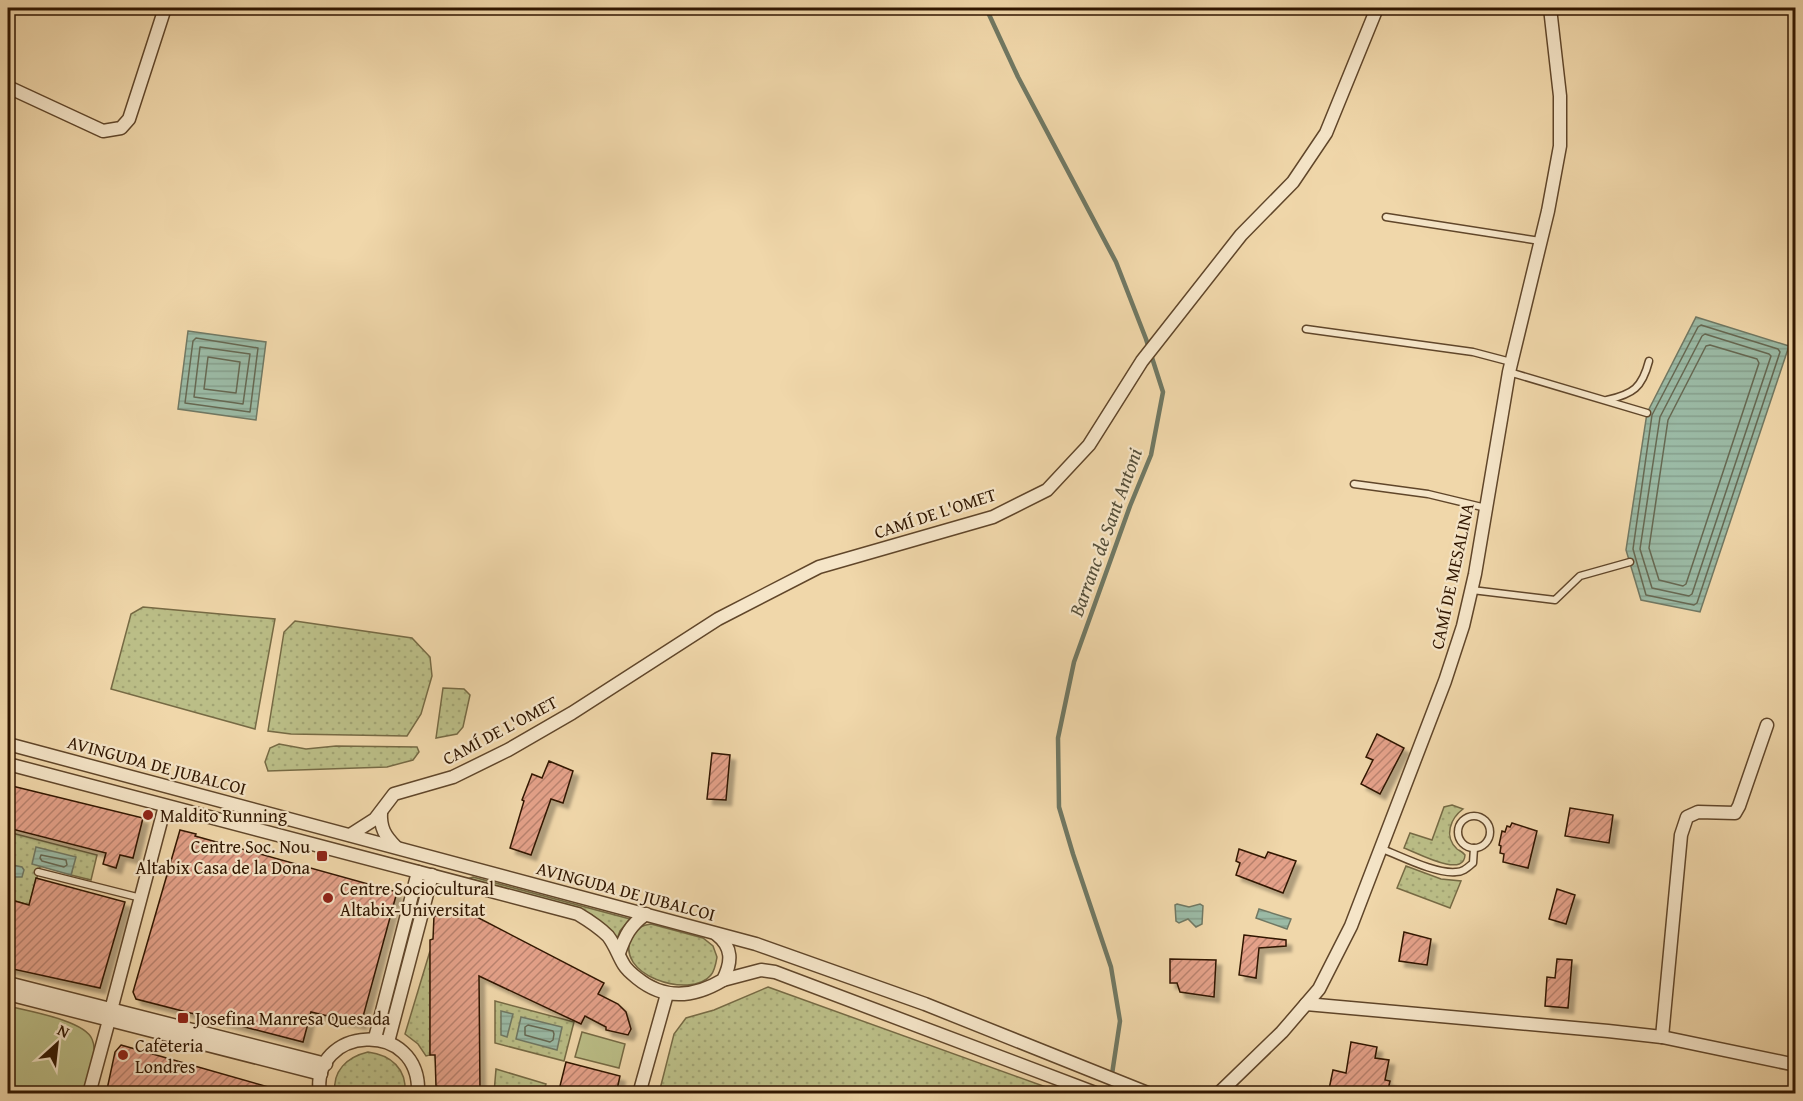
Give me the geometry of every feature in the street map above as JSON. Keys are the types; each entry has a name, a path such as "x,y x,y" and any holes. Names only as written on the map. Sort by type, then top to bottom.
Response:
{"street":[{"path":"8,87 103,131 122,128 129,119 165,8"},
{"name":"CAMÍ DE L'OMET","path":"350,836 375,819 394,794 453,777 508,750 572,713 718,619 819,567 993,517 1047,490 1089,445 1142,361 1241,235 1293,182 1326,133 1377,8"},
{"name":"CAMÍ DE MESALINA","path":"1218,1094 1282,1032 1319,989 1351,926 1382,849 1445,681 1463,626 1510,367 1548,212 1560,137 1560,96 1550,8"},
{"path":"1662,1038 1681,835 1687,817 1698,812 1735,813 1767,725"},
{"name":"AVINGUDA DE JUBALCOI","path":"8,744 715,933 729,949 729,965 723,980"},
{"name":"AVINGUDA DE JUBALCOI","path":"8,764 578,914 592,922 608,937 631,973 646,986 667,994"},
{"path":"89,1094 165,806"},
{"path":"381,812 380,824 386,838 397,848"},
{"path":"375,1038 418,872"},
{"path":"388,1042 432,875"},
{"path":"619,953 633,923 646,914"},
{"path":"715,933 809,961 925,1004 1150,1094"},
{"path":"639,1094 667,994 685,994 707,988 723,980 761,970 775,972 1061,1078 1098,1094"},
{"path":"8,983 110,1015"},
{"path":"8,994 110,1015 324,1069"},
{"path":"1306,1004 1608,1031 1662,1038 1796,1065"},
{"path":"320,1094 324,1069 339,1048 350,1042 375,1038 388,1042 406,1054 417,1075 418,1094"}],"lane":[{"path":"1386,217 1541,241"},
{"path":"1306,330 1473,351 1510,367 1647,412"},
{"path":"1606,400 1625,396 1637,388 1645,375 1648,361"},
{"path":"1354,484 1428,494 1486,508"},
{"path":"1471,590 1555,600 1580,576 1630,562"},
{"path":"1473,816 1484,819 1490,829 1485,844 1474,848 1469,848 1461,842 1457,832 1460,823 1473,816"},
{"path":"1382,849 1431,867 1456,873 1465,870 1473,863 1474,848"},
{"path":"38,872 141,898"}],"green space":[{"path":"143,607 275,619 255,729 111,689 131,614"},
{"path":"295,621 412,638 430,657 432,676 421,714 407,736 291,734 268,731 284,632"},
{"path":"443,688 464,689 470,695 463,727 457,734 436,738"},
{"path":"279,744 306,749 336,746 417,747 419,752 413,760 387,767 268,771 265,762 270,748"},
{"path":"1452,805 1463,809 1452,822 1450,839 1465,855 1463,862 1457,865 1439,862 1404,848 1410,833 1432,840 1444,807"},
{"path":"8,832 97,855 91,880 71,875 75,857 40,867 29,905 8,899"},
{"path":"1406,866 1441,879 1461,881 1450,908 1397,888"},
{"path":"470,878 630,919 620,931 617,939 592,915"},
{"path":"651,924 703,938 713,946 717,957 711,975 701,982 687,985 656,980 643,972 633,962 629,950 632,936 636,931 642,926"},
{"path":"430,951 430,1055 426,1056 418,1044 405,1034"},
{"path":"768,987 1060,1093 659,1093 674,1034 686,1018 714,1010"},
{"path":"495,1001 574,1022 564,1061 495,1043"},
{"path":"8,1006 54,1017 87,1032 92,1039 94,1052 84,1093 8,1093"},
{"path":"582,1032 625,1044 619,1068 575,1057"},
{"path":"368,1052 384,1056 396,1065 403,1077 405,1093 335,1093 336,1078 342,1066 354,1057"},
{"path":"496,1069 546,1084 543,1093 494,1093"}],"water":[{"path":"1696,317 1789,346 1700,612 1641,600 1626,550 1647,413"},
{"path":"188,331 266,342 256,420 178,409"},
{"path":"36,847 76,857 71,875 32,864"},
{"path":"8,864 22,867 24,870 22,877 8,877"},
{"path":"1200,904 1203,906 1202,924 1196,927 1188,919 1179,923 1176,921 1175,905 1189,907"},
{"path":"1259,909 1291,919 1287,929 1256,918"},
{"path":"501,1011 513,1014 507,1037 501,1035"},
{"path":"521,1017 562,1027 557,1050 516,1039"}],"building":[{"path":"1377,734 1404,748 1380,794 1361,784 1373,760 1366,757"},
{"path":"712,753 730,755 726,800 707,799"},
{"path":"549,761 573,771 563,803 551,799 531,855 510,848 524,801 522,800 532,774 542,778"},
{"path":"8,785 143,818 133,858 120,855 116,868 103,864 106,853 8,828"},
{"path":"1570,808 1613,815 1609,843 1565,836"},
{"path":"1512,823 1537,831 1528,868 1503,862 1504,854 1500,853 1501,846 1499,845 1502,831 1505,832 1507,826 1510,827"},
{"path":"180,830 397,892 361,1024 311,1012 303,1042 136,999 133,992"},
{"path":"1239,849 1265,858 1268,852 1296,861 1283,893 1236,875 1240,863 1236,861"},
{"path":"36,878 125,902 100,988 8,968 8,899 29,905"},
{"path":"1557,889 1575,895 1566,924 1549,919"},
{"path":"471,914 604,983 598,994 618,1004 626,1012 631,1029 628,1035 606,1030 606,1027 585,1016 581,1024 479,976 480,1090 453,1091 436,1086 435,1055 430,1055 430,940 433,939 434,916"},
{"path":"1404,932 1431,939 1427,965 1399,961"},
{"path":"1244,935 1286,940 1286,946 1259,948 1256,978 1239,975"},
{"path":"1170,959 1216,960 1214,997 1180,992 1177,983 1170,983"},
{"path":"1557,959 1572,960 1568,1008 1545,1006 1547,977 1555,978"},
{"path":"1351,1042 1377,1047 1375,1058 1389,1060 1385,1080 1390,1081 1387,1094 1328,1094 1333,1070 1346,1073"},
{"path":"121,1045 279,1090 279,1094 106,1094 115,1052"},
{"path":"566,1062 620,1076 616,1094 558,1094"}],"waterway":[{"name":"Barranc de Sant Antoni","path":"986,8 1018,77 1116,262 1146,339 1163,392 1151,455 1130,506 1074,662 1058,738 1059,807 1111,967 1120,1021 1109,1094"}],"place":[{"name":"Maldito Running","path":"148,815"},
{"name":"Centre Soc. Nou Altabix Casa de la Dona","path":"322,856"},
{"name":"Centre Sociocultural Altabix-Universitat","path":"328,898"},
{"name":"Josefina Manresa Quesada","path":"183,1018"},
{"name":"Cafeteria Londres","path":"123,1055"}]}
